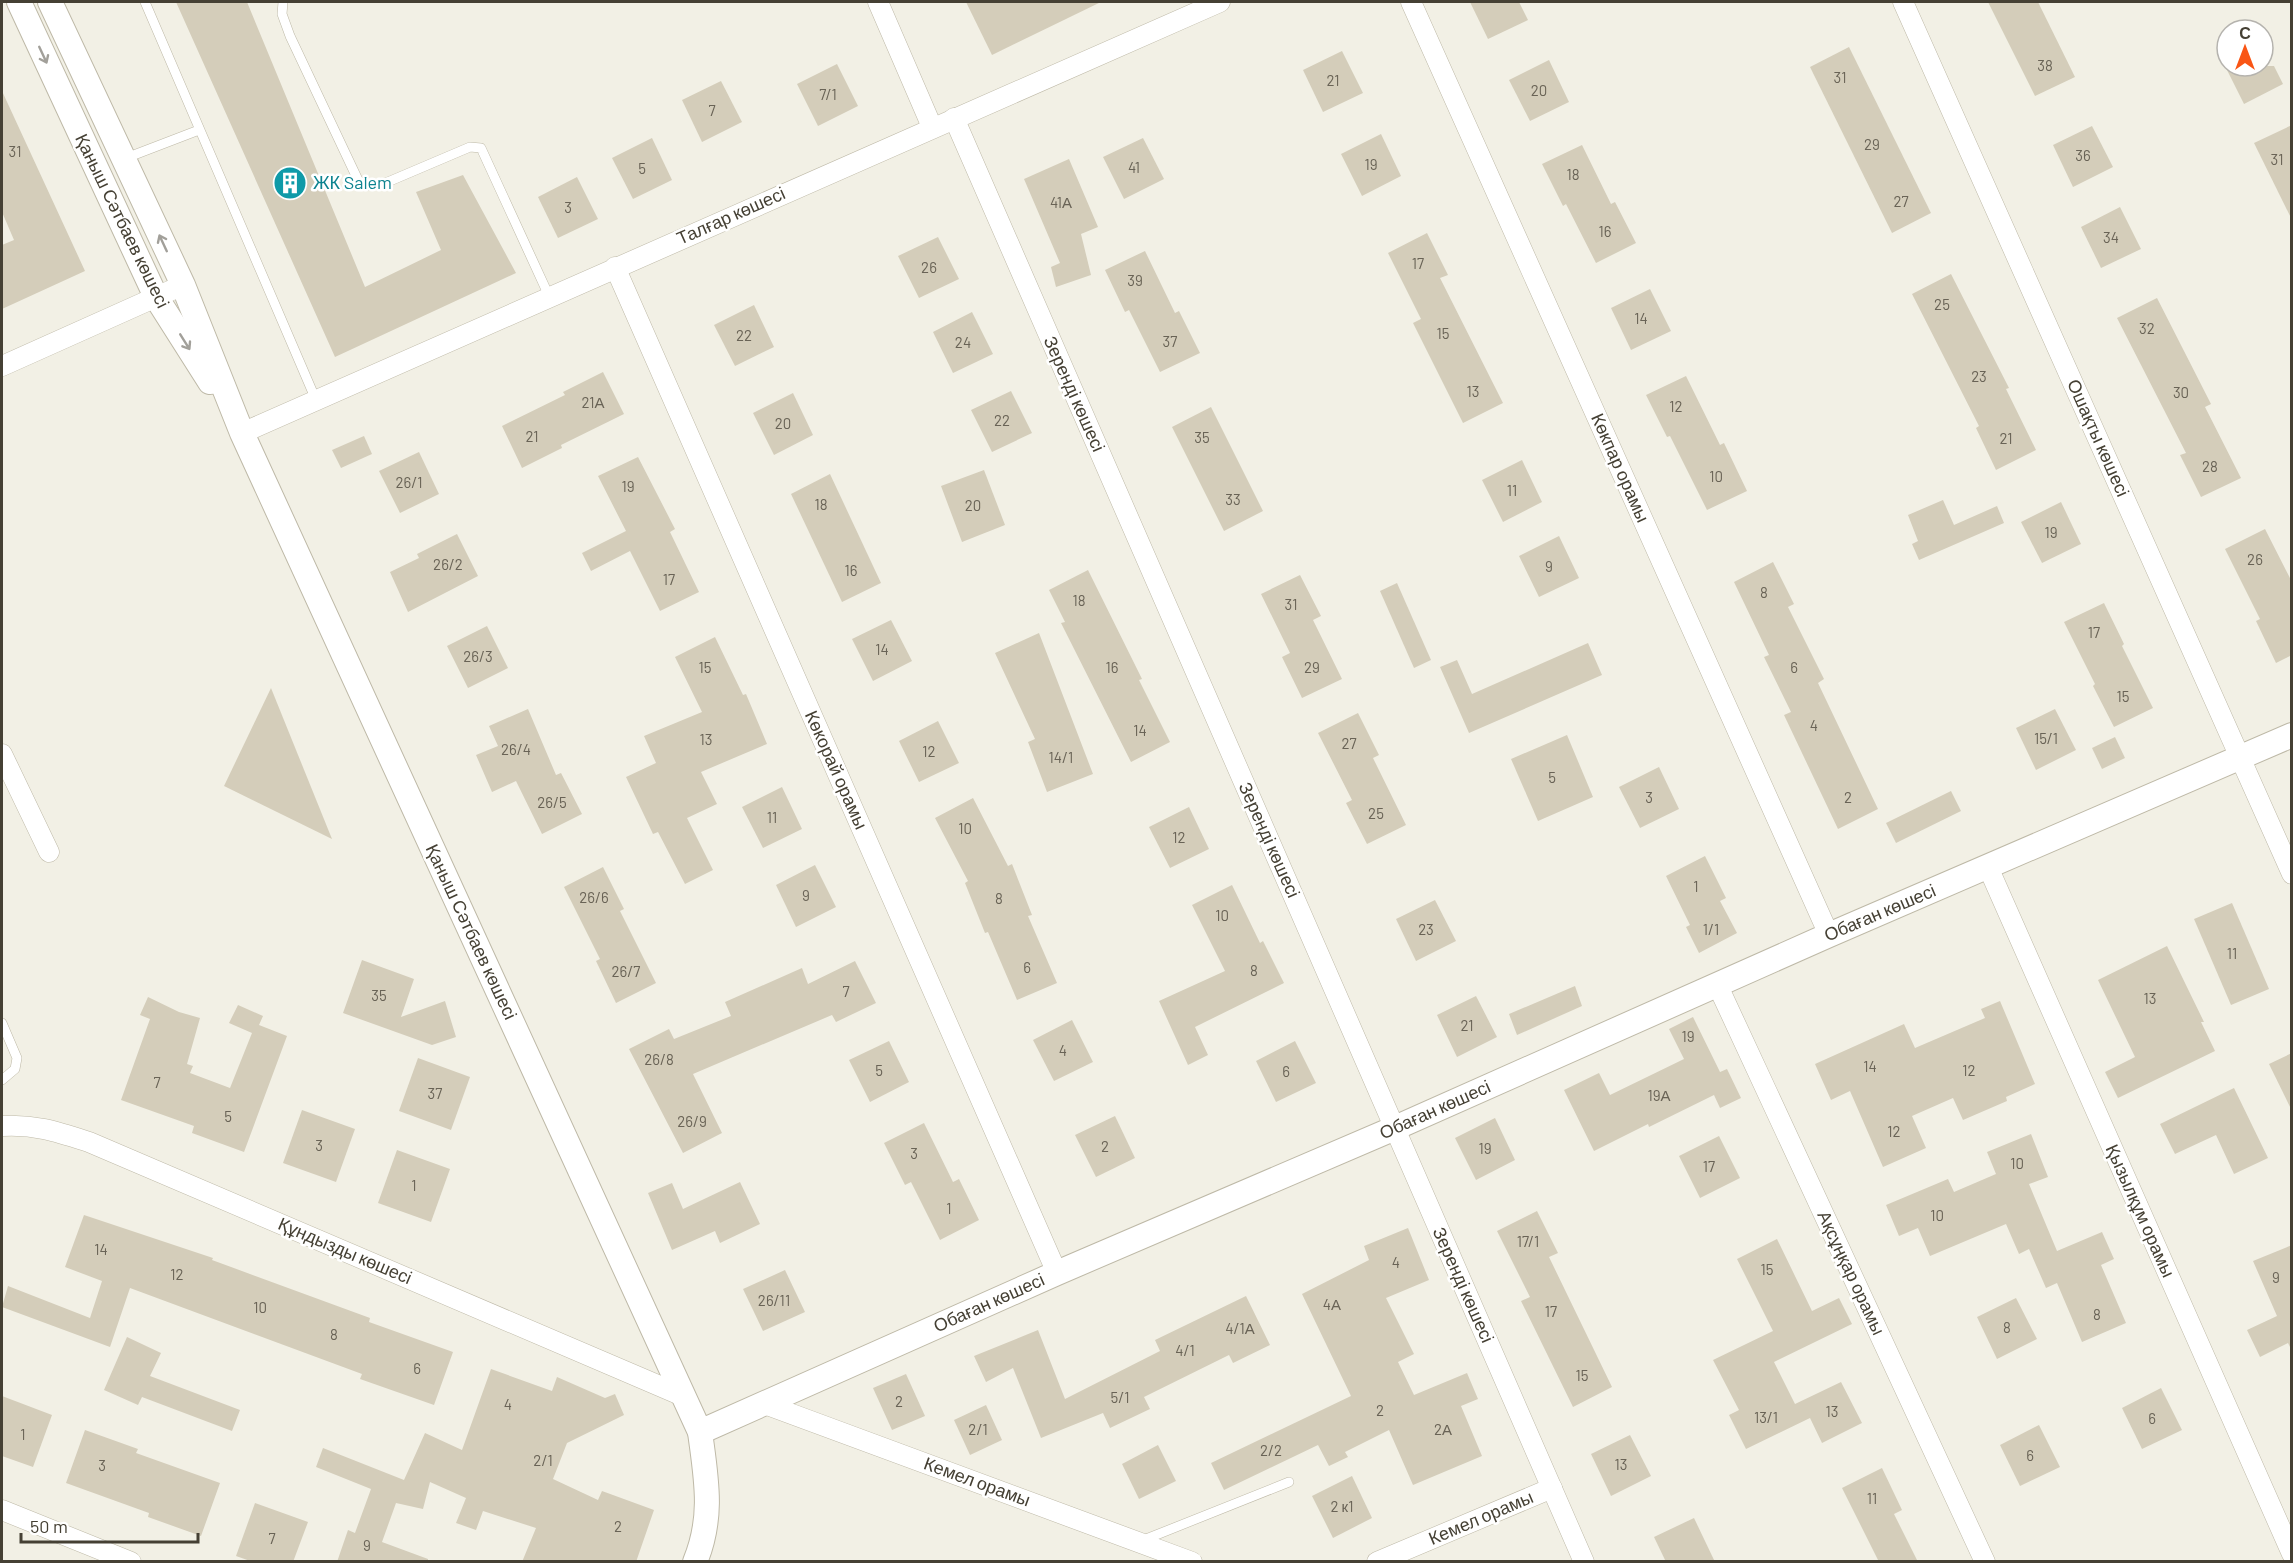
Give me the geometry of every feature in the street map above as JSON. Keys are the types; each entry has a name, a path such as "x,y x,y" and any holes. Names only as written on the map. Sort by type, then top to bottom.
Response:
{"street":[{"name":"Қаныш Сәтбаев көшесі","path":"19,2 156,297 242,432"},
{"name":"Қаныш Сәтбаев көшесі","path":"50,2 183,285 242,432 700,1432"},
{"path":"878,2 932,127"},
{"name":"Талғар көшесі","path":"242,432 1220,2"},
{"name":"Көкпар орамы","path":"1411,2 1829,935"},
{"name":"Ошақты көшесі","path":"1903,2 2292,874"},
{"name":"Зеренді көшесі","path":"954,118 1584,1562"},
{"name":"Көкорай орамы","path":"615,267 1057,1273"},
{"path":"2,366 183,285"},
{"name":"Обаған көшесі","path":"700,1432 1057,1273 1395,1128 1717,984 2292,735"},
{"path":"2,754 49,852"},
{"name":"Қызылқұм орамы","path":"1988,867 2292,1554"},
{"name":"Ақсұңқар орамы","path":"1717,984 1985,1562"},
{"name":"Құндызды көшесі","path":"2,1126 47,1128 89,1142 683,1396"},
{"name":"Кемел орамы","path":"762,1403 1192,1562"},
{"path":"695,1562 702,1545 708,1497 700,1432"},
{"name":"Кемел орамы","path":"1377,1562 1552,1488"},
{"path":"2,1510 131,1562"}],"lane":[{"path":"145,2 316,400"},
{"path":"283,2 282,14 290,36 358,180 367,186 383,184 470,147 481,148 549,296"},
{"path":"123,159 199,130"},
{"path":"2,1023 17,1058 15,1069 2,1080"},
{"path":"1139,1542 1288,1482"}],"building":[{"name":"ЖК Salem","path":"176,2 247,2 365,287 441,250 416,192 463,175 516,273 335,357"},
{"path":"966,2 1101,2 992,55"},
{"path":"1470,2 1519,2 1528,20 1488,39"},
{"path":"1988,2 2038,2 2075,77 2035,96"},
{"path":"1849,47 1931,213 1892,233 1810,67"},
{"path":"1342,51 1363,93 1323,112 1303,70"},
{"path":"1549,60 1569,102 1530,121 1509,80"},
{"path":"837,64 858,106 818,126 797,84"},
{"path":"2275,68 2283,84 2244,104 2231,78 2275,78"},
{"path":"721,81 742,122 702,142 682,100"},
{"path":"2,91 85,271 2,309 2,245 14,240 2,212"},
{"path":"2292,125 2292,220 2254,143"},
{"path":"2092,126 2113,167 2073,187 2053,145"},
{"path":"1381,134 1401,176 1362,196 1341,154"},
{"path":"652,138 672,180 633,199 612,158"},
{"path":"1143,138 1164,179 1124,199 1103,157"},
{"path":"1582,145 1611,204 1615,202 1636,243 1596,263 1566,204 1563,206 1542,164"},
{"path":"1069,159 1098,227 1081,234 1091,275 1056,287 1051,267 1060,263 1024,179"},
{"path":"577,177 598,219 558,238 538,197"},
{"path":"2120,207 2141,249 2101,268 2081,227"},
{"path":"1427,233 1448,275 1440,278 1503,403 1463,423 1413,323 1421,319 1388,253"},
{"path":"938,237 959,279 919,298 898,256"},
{"path":"1145,251 1175,313 1179,311 1200,353 1160,372 1129,310 1125,312 1105,270"},
{"path":"1951,274 2009,388 2006,389 2036,450 1996,470 1976,428 1979,426 1912,294"},
{"path":"1650,289 1671,331 1631,350 1611,308"},
{"path":"2157,298 2211,404 2205,407 2241,478 2201,497 2180,455 2186,453 2117,318"},
{"path":"754,305 774,347 735,366 714,325"},
{"path":"972,312 993,354 953,373 933,332"},
{"path":"603,372 624,414 561,445 562,448 522,468 502,426 565,395 563,392"},
{"path":"1686,376 1720,445 1724,443 1747,491 1707,510 1670,436 1667,437 1646,395"},
{"path":"1011,391 1032,433 992,452 971,410"},
{"path":"793,393 813,435 774,455 753,413"},
{"path":"1211,407 1263,511 1224,531 1172,427"},
{"path":"364,436 372,454 341,468 332,450"},
{"path":"419,452 439,494 400,513 379,471"},
{"path":"638,457 675,529 670,532 699,592 660,611 630,551 591,571 582,553 626,531 598,476"},
{"path":"1522,460 1542,502 1503,522 1482,480"},
{"path":"984,470 1005,525 962,542 941,486"},
{"path":"830,474 881,583 842,602 791,494"},
{"path":"1943,500 1954,525 1997,506 2004,523 1919,560 1912,544 1918,541 1908,515"},
{"path":"2061,502 2081,544 2042,563 2021,522"},
{"path":"2265,529 2292,582 2292,655 2276,663 2256,621 2260,619 2225,549"},
{"path":"457,534 478,576 408,612 390,572 419,558 417,554"},
{"path":"1559,536 1579,578 1539,597 1519,556"},
{"path":"1773,562 1794,604 1788,607 1824,679 1818,683 1878,809 1838,829 1784,715 1791,712 1764,657 1769,655 1734,582"},
{"path":"1088,570 1142,679 1139,680 1170,742 1131,762 1061,623 1065,622 1049,590"},
{"path":"1300,575 1321,616 1313,620 1342,679 1302,698 1282,657 1290,653 1261,594"},
{"path":"1397,583 1431,660 1414,668 1380,591"},
{"path":"2104,603 2124,644 2122,646 2153,708 2114,727 2064,622"},
{"path":"891,620 912,661 873,681 852,639"},
{"path":"487,626 508,668 468,688 447,646"},
{"path":"1039,633 1093,774 1047,792 1028,742 1035,739 995,653"},
{"path":"715,637 743,695 746,694 767,744 701,772 717,804 687,818 713,870 685,884 658,832 653,834 626,777 656,763 644,736 702,712 675,657"},
{"path":"1588,643 1602,675 1469,733 1440,667 1457,660 1472,694"},
{"path":"271,688 332,839 224,786"},
{"path":"528,709 556,775 561,773 582,814 542,834 516,781 492,792 476,755 498,746 489,726"},
{"path":"2055,709 2076,750 2036,770 2016,728"},
{"path":"1358,713 1379,755 1373,758 1406,825 1367,844 1346,803 1352,800 1318,733"},
{"path":"938,721 959,763 919,782 899,741"},
{"path":"1567,735 1593,797 1538,821 1511,759"},
{"path":"2115,737 2125,758 2102,769 2092,748"},
{"path":"1659,767 1679,809 1640,828 1619,787"},
{"path":"782,787 802,829 763,848 742,807"},
{"path":"1951,791 1961,811 1896,843 1886,823"},
{"path":"973,798 1008,866 1012,864 1032,915 1028,916 1057,983 1017,1000 988,932 985,933 965,883 968,881 935,818"},
{"path":"1189,807 1209,849 1170,868 1149,827"},
{"path":"1705,856 1726,898 1720,901 1737,933 1699,953 1686,927 1690,925 1666,876"},
{"path":"815,865 836,907 796,927 776,885"},
{"path":"603,867 624,909 620,911 656,983 616,1003 596,961 600,959 564,887"},
{"path":"1232,885 1260,943 1263,941 1284,983 1195,1027 1208,1055 1188,1065 1159,1001 1225,971 1192,905"},
{"path":"1435,900 1456,941 1416,961 1396,919"},
{"path":"2232,903 2269,989 2231,1005 2194,919"},
{"path":"2167,946 2204,1022 2201,1022 2215,1051 2118,1098 2105,1072 2135,1057 2098,980"},
{"path":"362,960 414,979 401,1017 445,1001 456,1037 432,1045 343,1013"},
{"path":"855,961 876,1003 836,1022 832,1015 693,1074 722,1133 683,1153 629,1049 669,1029 674,1039 731,1016 725,1002 802,968 808,984"},
{"path":"1575,986 1582,1006 1517,1035 1509,1014"},
{"path":"1476,996 1497,1037 1457,1057 1437,1015"},
{"path":"148,997 179,1012 200,1018 187,1064 193,1066 190,1073 230,1088 252,1033 229,1023 238,1005 263,1016 259,1025 287,1036 244,1152 192,1133 194,1126 121,1100 150,1019 140,1015"},
{"path":"2000,1001 2035,1084 2006,1097 2007,1101 1963,1120 1953,1098 1912,1116 1926,1148 1883,1167 1850,1091 1831,1100 1815,1064 1904,1024 1915,1048 1985,1018 1981,1009"},
{"path":"1693,1017 1720,1072 1727,1069 1741,1098 1720,1108 1714,1095 1594,1151 1564,1090 1599,1073 1610,1095 1684,1059 1669,1029"},
{"path":"1072,1020 1093,1062 1054,1081 1033,1040"},
{"path":"889,1041 909,1082 870,1102 849,1060"},
{"path":"1295,1041 1316,1083 1276,1102 1256,1061"},
{"path":"2292,1053 2292,1111 2269,1064"},
{"path":"418,1058 470,1077 451,1130 399,1111"},
{"path":"2234,1088 2268,1158 2234,1174 2216,1135 2175,1154 2160,1124"},
{"path":"302,1110 355,1129 336,1182 283,1163"},
{"path":"1115,1116 1135,1158 1096,1177 1075,1135"},
{"path":"1495,1118 1515,1160 1476,1180 1455,1138"},
{"path":"924,1123 953,1182 959,1179 979,1220 940,1240 911,1182 905,1185 884,1143"},
{"path":"2031,1134 2048,1177 2029,1184 2057,1251 2102,1232 2114,1259 2101,1265 2126,1323 2082,1342 2057,1283 2046,1288 2029,1249 2019,1254 2006,1224 1930,1256 1918,1228 1899,1236 1886,1205 1948,1179 1954,1192 1996,1174 1987,1152"},
{"path":"1719,1136 1740,1178 1700,1198 1679,1156"},
{"path":"397,1150 450,1169 431,1222 378,1203"},
{"path":"740,1182 760,1224 720,1243 715,1231 672,1250 648,1193 672,1183 683,1209"},
{"path":"1537,1211 1558,1253 1549,1257 1612,1387 1573,1407 1521,1301 1530,1297 1497,1231"},
{"path":"84,1215 213,1258 212,1260 370,1318 369,1322 453,1352 434,1405 360,1379 362,1374 130,1288 110,1347 2,1307 8,1286 90,1318 102,1281 65,1267"},
{"path":"1408,1228 1429,1280 1386,1298 1414,1354 1398,1362 1414,1395 1467,1373 1478,1399 1461,1406 1482,1456 1413,1485 1389,1430 1345,1452 1348,1457 1329,1466 1318,1445 1224,1490 1211,1463 1351,1396 1302,1294 1369,1260 1364,1246"},
{"path":"1777,1239 1812,1311 1839,1298 1852,1324 1774,1362 1795,1404 1841,1382 1862,1423 1822,1443 1810,1418 1746,1449 1729,1415 1739,1410 1713,1360 1773,1331 1737,1259"},
{"path":"2292,1245 2292,1351 2288,1343 2260,1357 2247,1330 2277,1316 2253,1261"},
{"path":"785,1270 805,1312 763,1331 743,1289"},
{"path":"1246,1296 1270,1345 1233,1363 1229,1355 1144,1397 1150,1409 1110,1428 1103,1413 1041,1438 1013,1368 986,1382 974,1356 1038,1330 1065,1399 1160,1351 1155,1340"},
{"path":"2016,1298 2037,1339 1997,1359 1977,1317"},
{"path":"127,1337 161,1353 150,1376 240,1410 232,1431 142,1397 138,1405 104,1390"},
{"path":"491,1369 552,1391 557,1377 605,1398 615,1394 624,1415 567,1443 553,1479 598,1500 602,1491 654,1510 636,1562 522,1562 536,1528 483,1511 476,1530 456,1523 466,1498 430,1482 423,1509 396,1503 382,1542 428,1559 428,1562 337,1562 348,1530 355,1533 371,1489 316,1467 323,1448 404,1480 425,1433 462,1450"},
{"path":"906,1374 925,1416 892,1430 873,1388"},
{"path":"2161,1388 2182,1430 2142,1449 2122,1408"},
{"path":"2,1396 52,1415 33,1467 2,1456"},
{"path":"986,1405 1002,1440 970,1455 954,1420"},
{"path":"2039,1425 2060,1467 2020,1486 2000,1445"},
{"path":"85,1430 138,1449 136,1453 220,1483 201,1536 148,1517 149,1513 66,1483"},
{"path":"1630,1435 1651,1476 1611,1496 1591,1454"},
{"path":"1158,1445 1176,1481 1139,1499 1122,1464"},
{"path":"1882,1468 1902,1510 1894,1514 1918,1562 1879,1562 1842,1488"},
{"path":"1352,1476 1372,1518 1333,1538 1312,1496"},
{"path":"255,1503 308,1522 293,1562 253,1562 236,1556"},
{"path":"1694,1518 1715,1562 1666,1562 1654,1537"}],"place":[{"name":"ЖК Salem","path":"290,183"}]}
